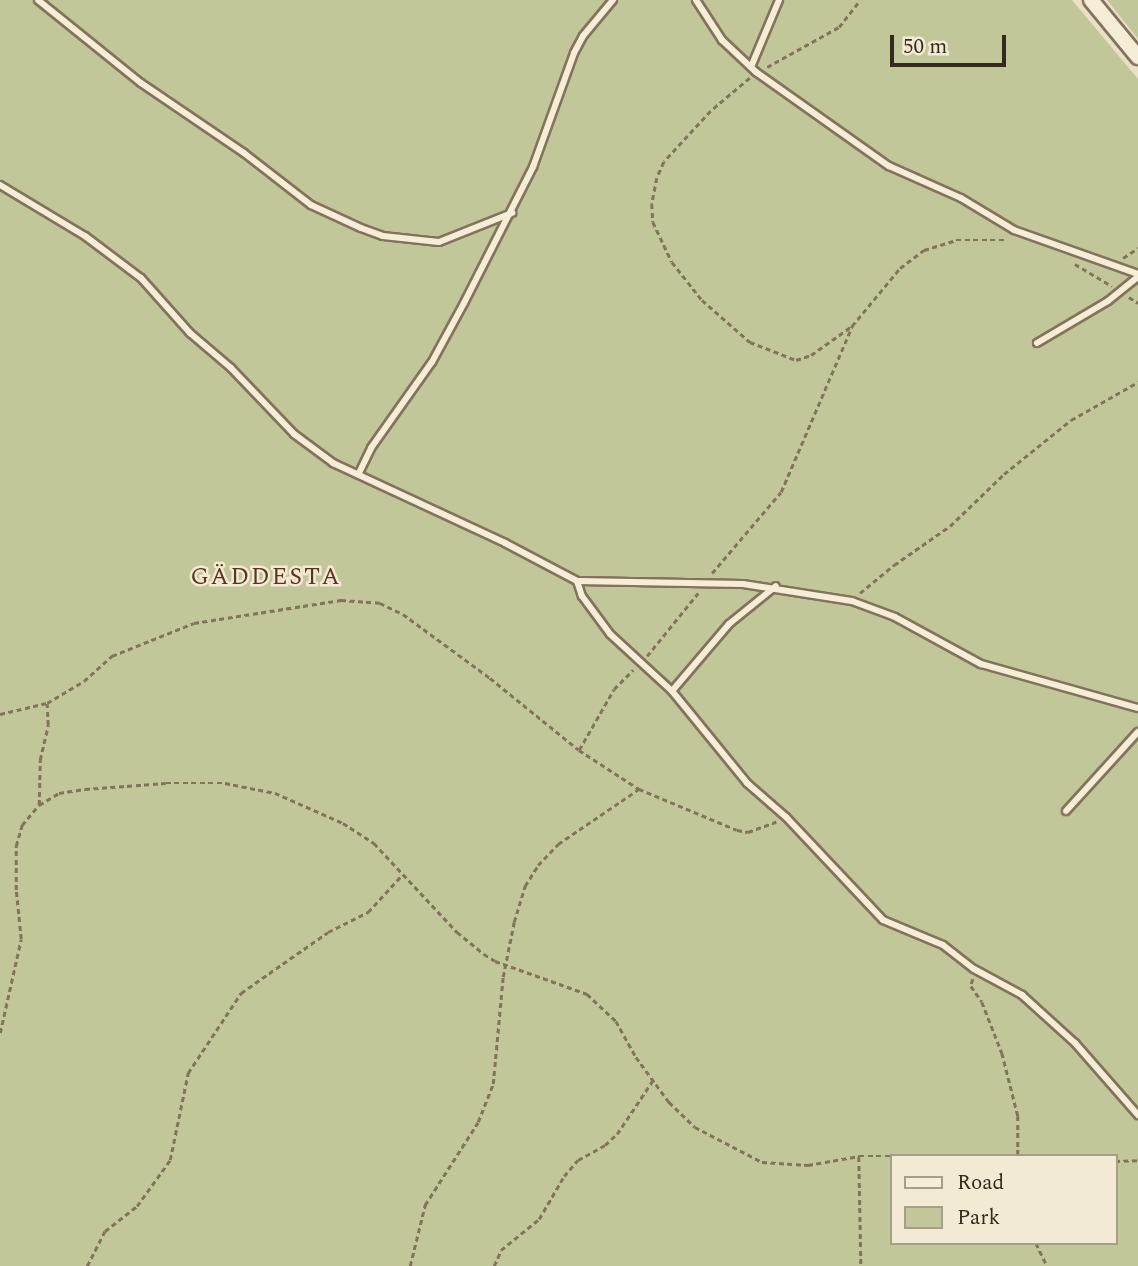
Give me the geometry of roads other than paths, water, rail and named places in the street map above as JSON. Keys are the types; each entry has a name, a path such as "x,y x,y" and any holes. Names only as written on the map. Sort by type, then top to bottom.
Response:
{"street":[{"path":"1091,0 1138,57"}],"lane":[{"path":"38,0 141,83 244,153 312,205 361,228 383,236 439,242 512,213"},
{"path":"359,473 372,448 432,362 512,213 533,167 574,53 583,36 613,0"},
{"path":"696,0 722,40 754,70 897,170 961,198 1014,230 1138,275 1120,291 1038,343"},
{"path":"754,70 779,0"},
{"path":"0,185 85,236 141,278 190,333 231,368 294,435 333,463 359,473 577,581 776,586 852,601 895,617 981,664 1138,708"},
{"path":"577,581 593,612 610,634 672,691 747,783 786,817 883,920 943,945 974,969 1022,995 1075,1043 1138,1115"},
{"path":"672,691 729,624 776,586"},
{"path":"1066,811 1138,732"}],"district":[{"name":"GÄDDESTA","path":"266,578"}]}
